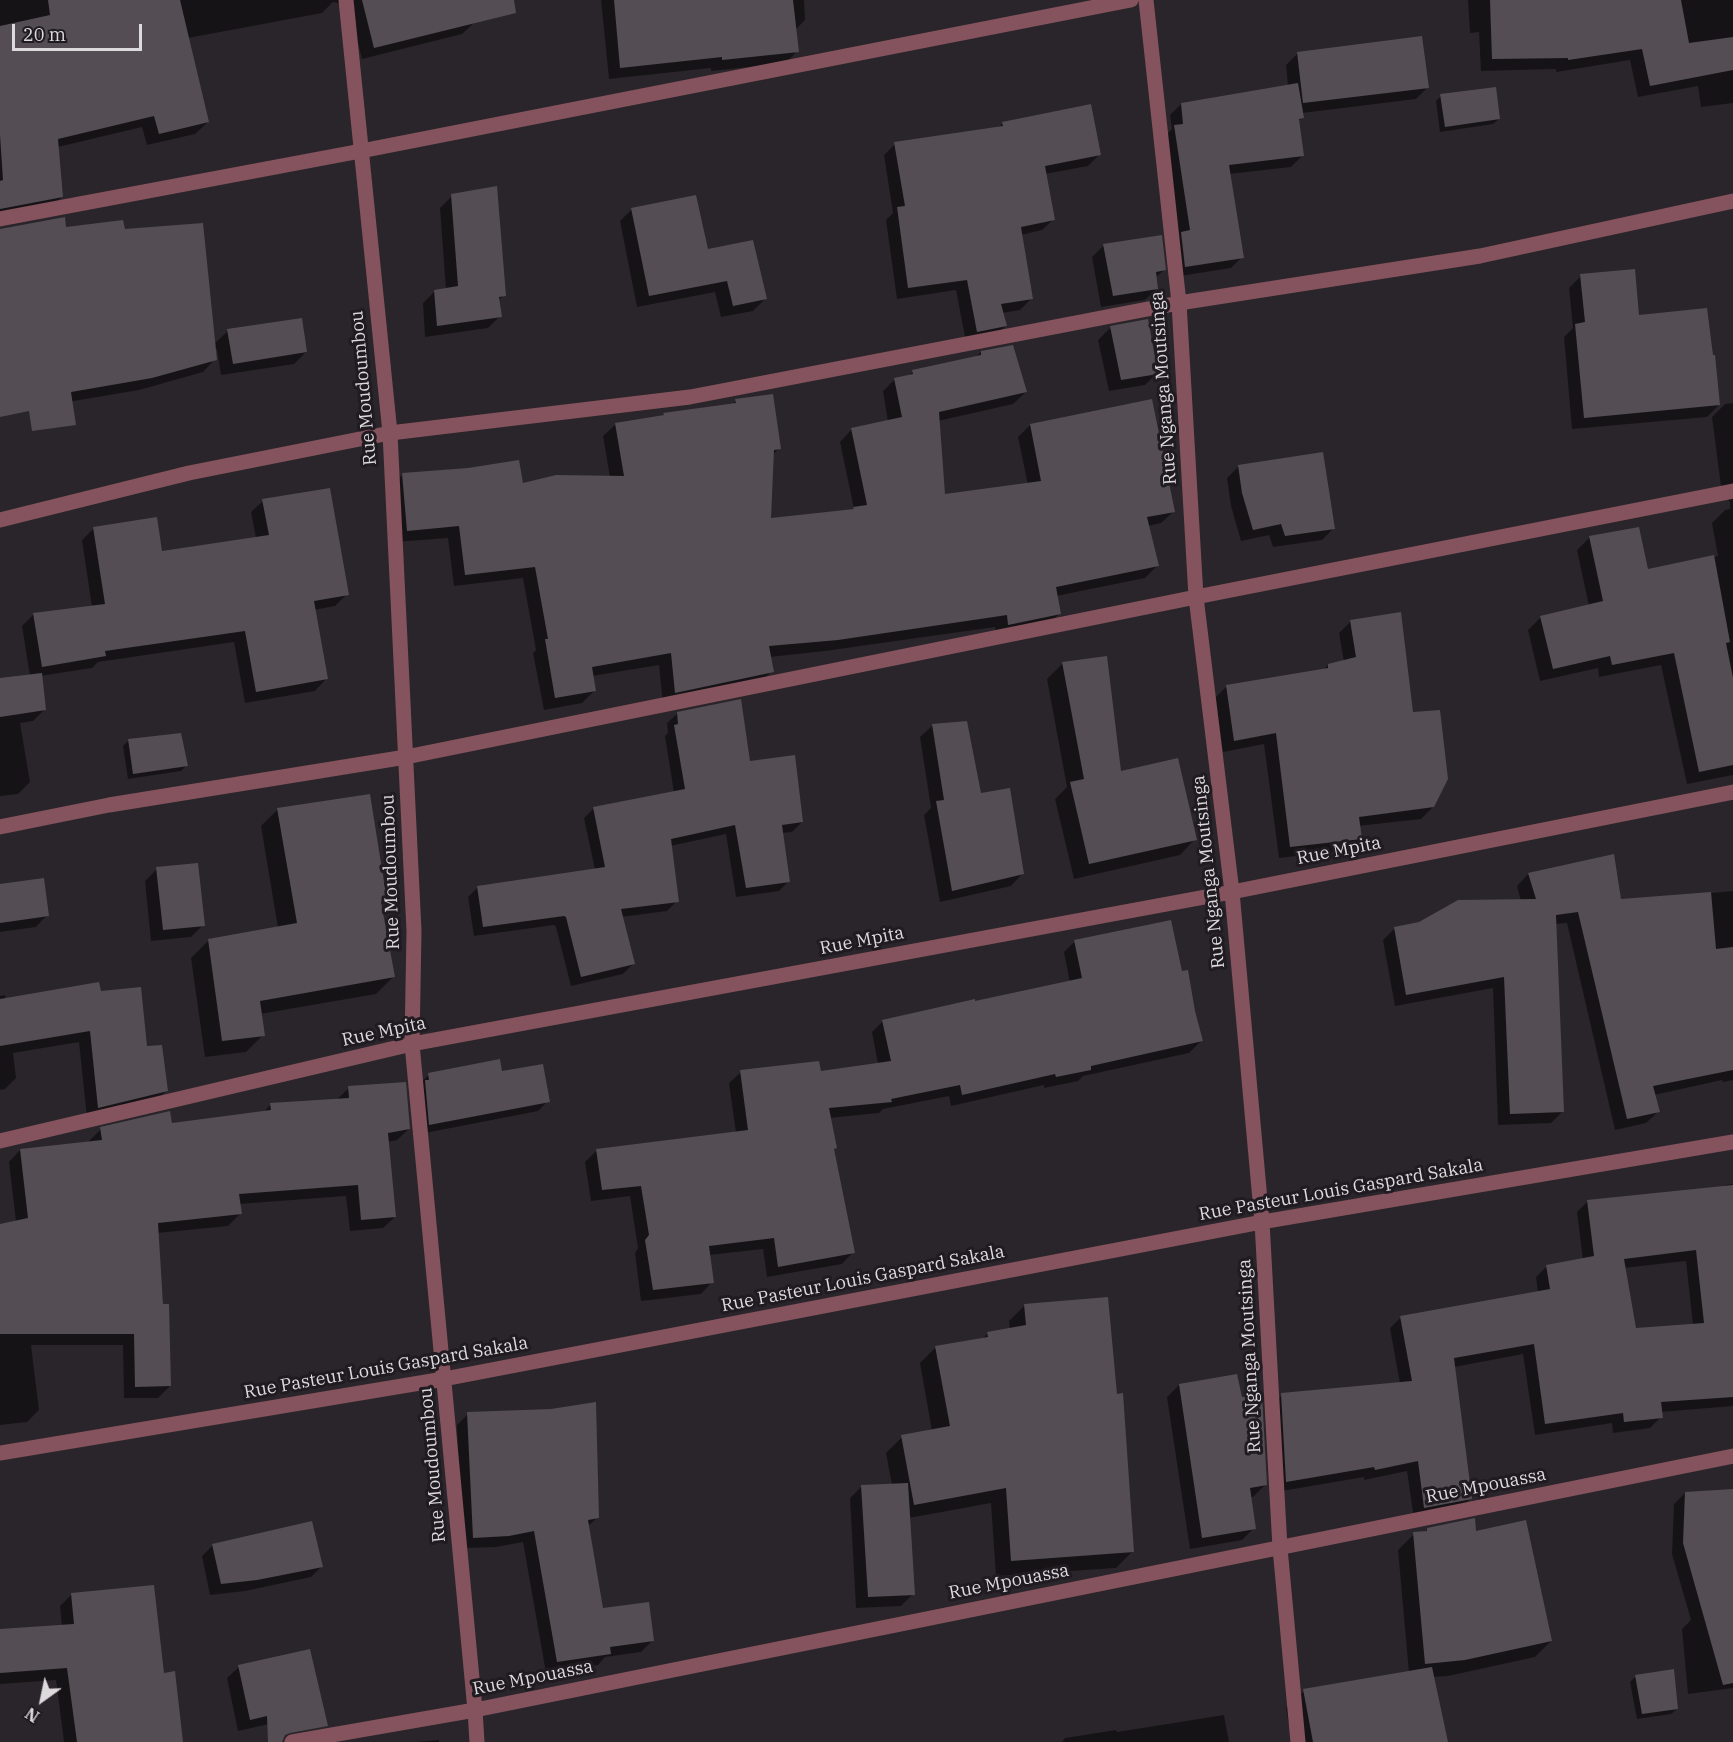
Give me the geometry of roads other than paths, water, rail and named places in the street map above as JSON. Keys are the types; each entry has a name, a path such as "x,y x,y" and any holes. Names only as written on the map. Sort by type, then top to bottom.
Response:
{"street":[{"name":"Rue Moudoumbou","path":"345,0 390,433 414,930 411,1044 476,1710 477,1742"},
{"path":"0,219 361,151 1131,0"},
{"name":"Rue Nganga Moutsinga","path":"1146,0 1179,303 1196,597 1232,892 1262,1222 1280,1548 1298,1742"},
{"path":"0,520 189,473 390,433 690,397 1179,303 1480,256 1733,201"},
{"path":"0,828 109,805 406,758 1196,597 1733,491"},
{"name":"Rue Mpita","path":"0,1141 411,1044 1232,892 1733,792"},
{"name":"Rue Pasteur Louis Gaspard Sakala","path":"0,1453 444,1379 1262,1222 1733,1142"},
{"name":"Rue Mpouassa","path":"292,1742 476,1710 1733,1456"}]}
